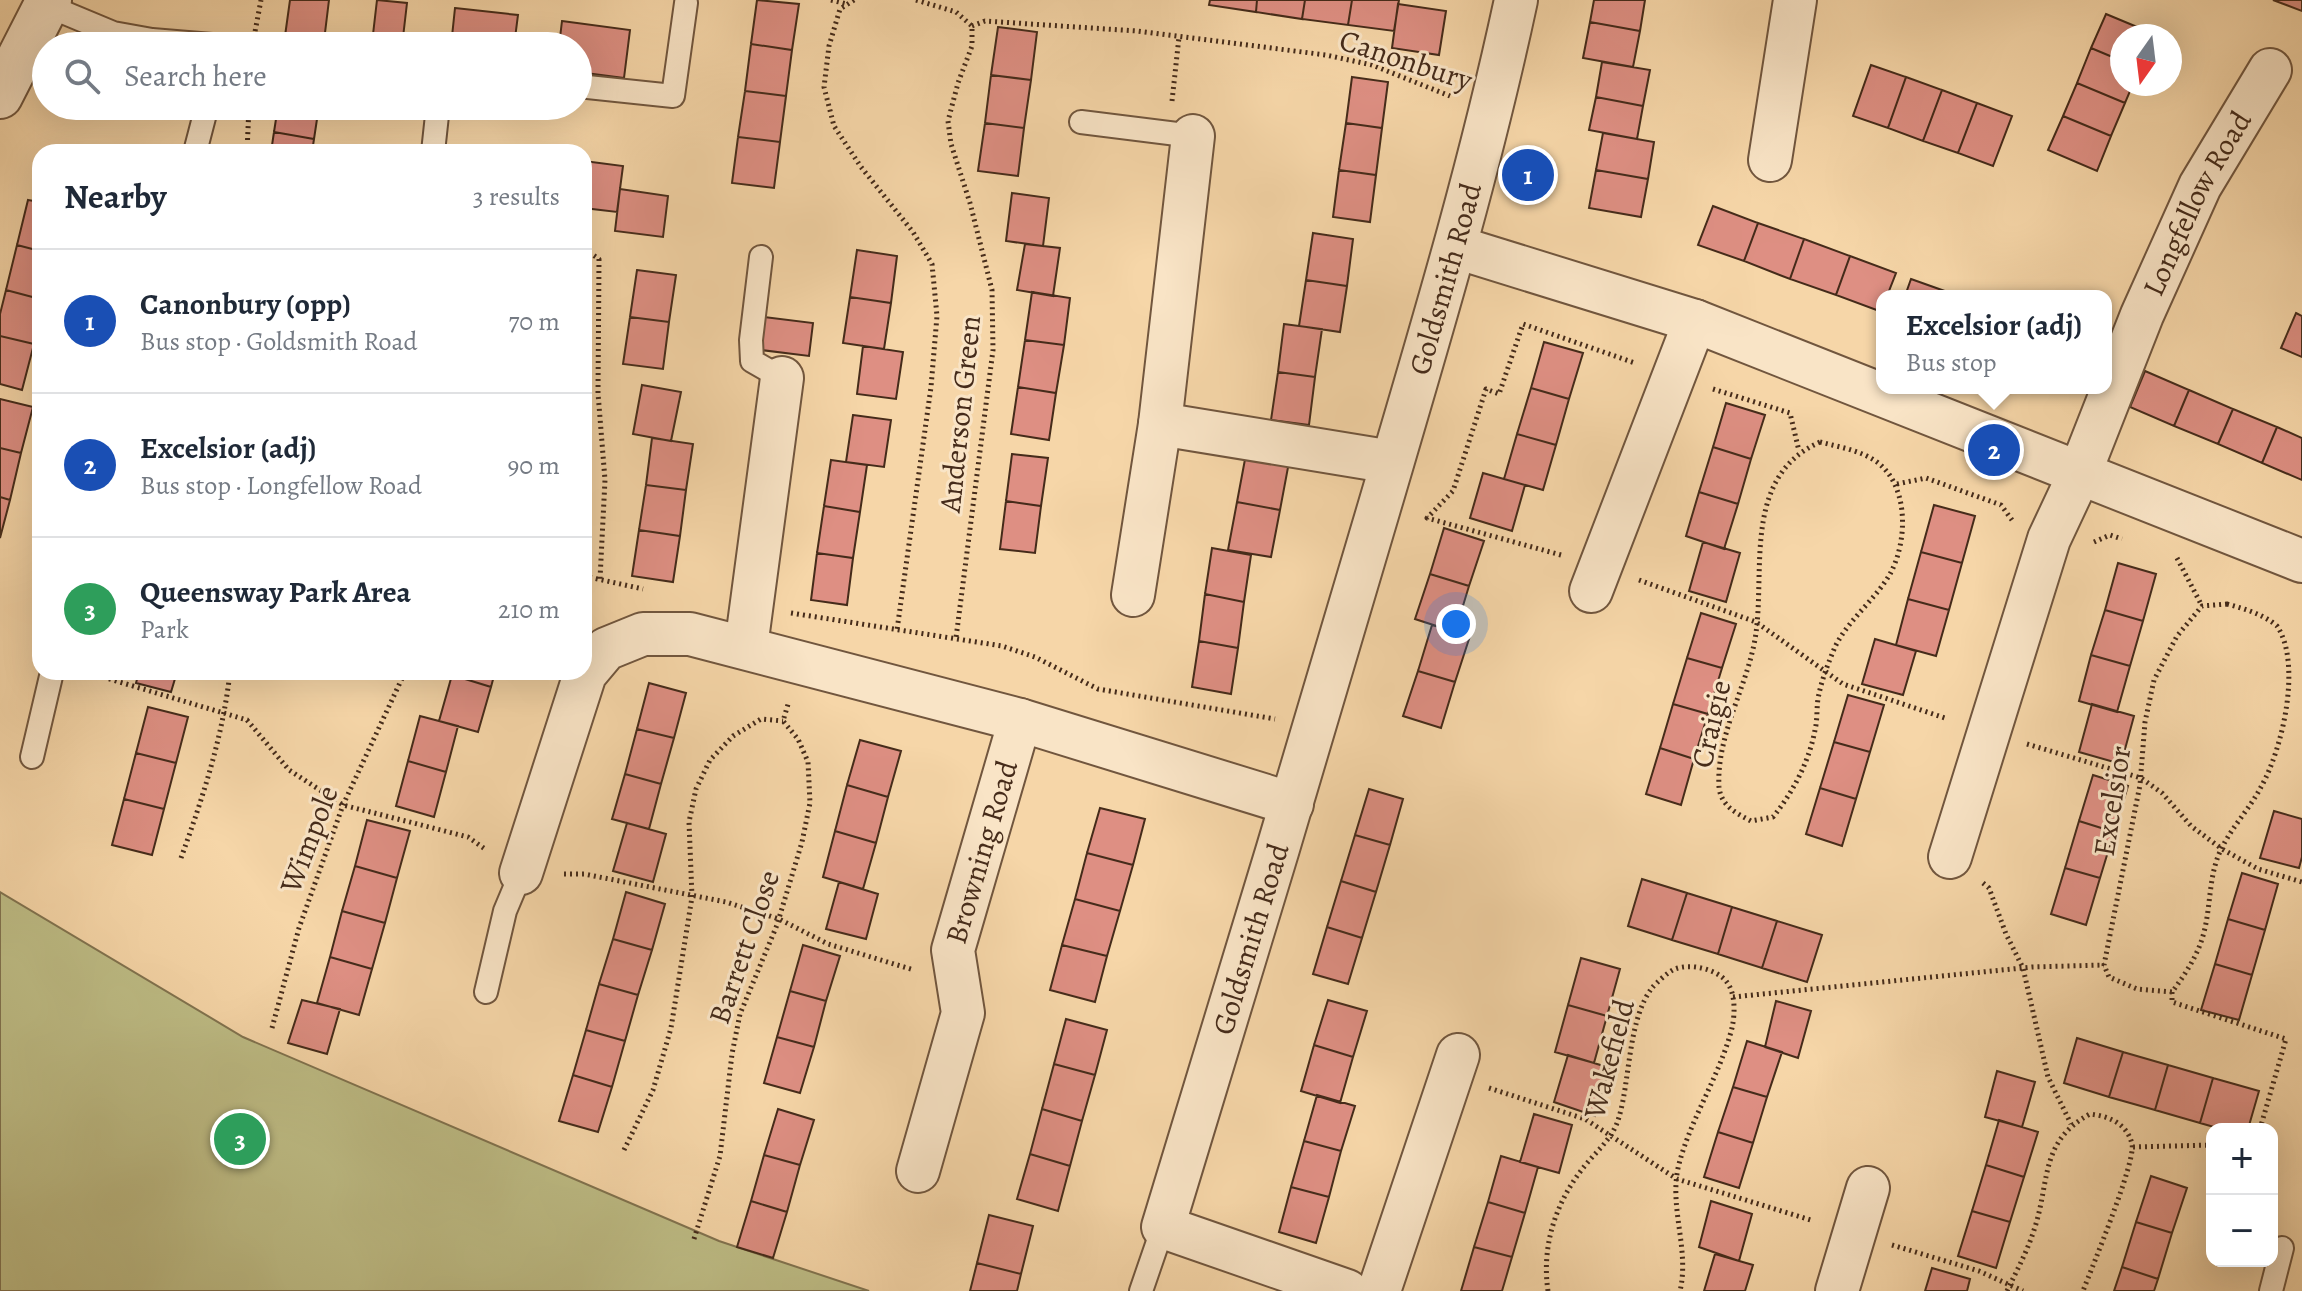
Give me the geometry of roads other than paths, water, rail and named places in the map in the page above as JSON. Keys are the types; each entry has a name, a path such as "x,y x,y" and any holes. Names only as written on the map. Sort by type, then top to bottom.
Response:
{"street":[{"name":"Goldsmith Road","path":"1163,1227 1292,804 1456,247 1492,112 1516,0"},
{"path":"1770,160 1795,0"},
{"path":"33,32 48,3"},
{"path":"0,96 32,34"},
{"name":"Longfellow Road","path":"2112,391 2142,315 2200,186 2270,70"},
{"path":"1133,595 1160,424 1181,135"},
{"path":"1456,247 1695,321 1876,394"},
{"path":"1596,579 1695,321"},
{"path":"749,627 782,378"},
{"path":"1877,394 2302,561"},
{"name":"Longfellow Road","path":"1950,857 2049,539 2079,475 2111,394"},
{"path":"1160,424 1392,462"},
{"name":"Browning Road","path":"592,666 606,649 643,634 690,634 749,627 801,662 1020,720 1292,804"},
{"name":"Browning Road","path":"521,873 583,680"},
{"name":"Browning Road","path":"918,1171 963,1013 953,950 1020,720"},
{"path":"1379,1291 1455,1066"},
{"path":"1837,1291 1868,1188"},
{"path":"1163,1227 1347,1291"}],"lane":[{"path":"48,3 111,32"},
{"path":"592,87 673,96 686,3"},
{"path":"197,144 203,120"},
{"path":"434,144 436,120"},
{"path":"1081,122 1181,135"},
{"path":"761,257 751,340 752,361 782,378"},
{"path":"32,757 50,680"},
{"path":"486,992 505,911 521,873"},
{"path":"1141,1291 1163,1227"},
{"path":"2271,1291 2282,1248"}],"place":[{"name":"Canonbury (opp)","path":"1528,175"},
{"name":"Excelsior (adj)","path":"1994,450"},
{"name":"Queensway Park Area","path":"240,1139"}]}
